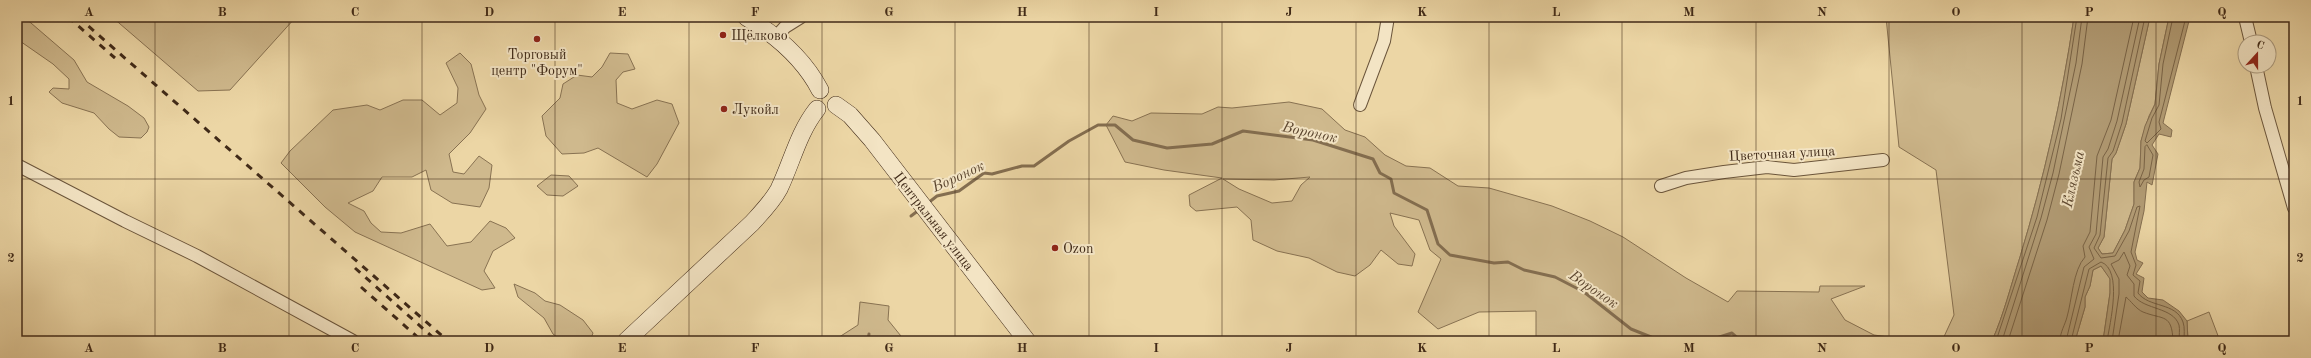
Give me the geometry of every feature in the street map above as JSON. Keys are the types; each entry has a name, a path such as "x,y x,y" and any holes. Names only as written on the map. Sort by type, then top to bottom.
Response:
{"main road":[{"path":"746,17 776,37 806,67 820,90 814,99 818,109"},
{"name":"Центральная улица","path":"820,90 832,91 836,97 836,105 850,116 872,140 1027,341"},
{"path":"818,109 828,112 836,105"},
{"path":"626,341 752,223 771,202 784,179 803,131 818,109"}],"street":[{"path":"776,37 785,27 801,17"},
{"path":"1360,105 1384,41 1388,17"},
{"path":"2245,17 2249,34"},
{"path":"2258,74 2265,108 2294,208"},
{"name":"Цветочная улица","path":"1661,186 1686,178 1724,172 1767,167 1794,170 1883,160"},
{"path":"17,166 197,256 353,341"}],"shaded area":[{"path":"17,17 24,17 74,60 87,82 128,106 144,118 149,127 147,132 141,138 119,137 94,113 62,103 49,92 53,88 69,89 69,79 53,64 17,39"},
{"path":"112,17 295,18 230,90 198,91"},
{"path":"1886,17 2074,17 2058,108 2037,198 2004,310 1992,341 1942,341 1954,315 1936,170 1899,147"},
{"path":"2150,17 2169,17 2159,64 2155,104 2149,116 2141,141 2140,168 2134,182 2134,204 2125,230 2113,253 2102,254 2098,248 2104,237 2112,159 2116,153 2126,124"},
{"path":"460,53 471,64 479,95 486,109 470,133 449,154 453,172 464,174 479,156 492,165 489,188 480,207 452,203 431,190 426,170 412,177 382,177 373,191 348,203 364,211 371,223 381,232 401,233 430,224 447,246 471,242 490,221 506,228 515,238 493,251 484,271 495,288 482,290 355,232 325,207 281,163 290,151 333,110 367,105 380,110 403,100 422,100 440,115 457,103 458,88 446,63"},
{"path":"610,53 628,54 635,69 623,72 616,80 617,103 632,109 657,100 672,104 679,123 657,164 647,177 598,148 584,153 562,154 546,136 542,116 560,98 563,84 577,75 592,77 602,67"},
{"path":"1289,102 1322,109 1345,130 1365,137 1385,155 1406,166 1430,168 1458,186 1489,188 1552,206 1590,221 1623,237 1686,278 1728,302 1737,291 1819,292 1820,286 1865,286 1831,299 1845,320 1874,335 1918,341 1536,341 1536,311 1479,312 1438,329 1418,312 1441,259 1430,250 1419,220 1390,213 1394,226 1415,254 1412,266 1398,264 1381,250 1370,265 1355,276 1337,272 1309,258 1277,251 1253,240 1251,220 1237,207 1196,211 1190,206 1189,195 1222,178 1164,170 1125,162 1106,125 1113,116 1132,121 1151,113 1202,114 1218,107 1232,108","holes":["1310,177 1301,185 1292,201 1272,203 1239,189 1223,179 1274,180"]},
{"path":"551,175 569,176 578,186 563,196 547,195 537,186"},
{"path":"2101,266 2110,278 2110,293 2103,341 2075,341 2085,307 2085,297 2090,286 2093,270"},
{"path":"514,284 535,293 545,301 560,305 583,320 593,333 590,341 562,341 553,334 544,318 518,297"},
{"path":"860,302 889,306 888,320 905,341 833,341 858,325"},
{"path":"2209,312 2220,341 2188,341 2187,321"}],"water":[{"name":"Клязьма","path":"2074,17 2150,17 2126,124 2116,153 2112,159 2104,237 2098,248 2102,254 2113,253 2125,230 2134,204 2134,182 2140,168 2141,141 2145,126 2155,104 2159,64 2169,17 2190,17 2163,123 2172,130 2171,137 2159,134 2152,145 2158,154 2152,185 2147,182 2144,211 2135,252 2137,260 2143,263 2136,274 2144,278 2142,292 2148,298 2163,300 2179,311 2187,321 2188,341 2103,341 2110,293 2110,279 2101,266 2093,270 2090,286 2085,297 2085,307 2075,341 1992,341 2004,310 2037,198 2058,108"}],"waterway":[{"name":"Воронок","path":"928,203 937,196 959,191 984,173 992,174 1022,166 1034,166 1069,141 1098,125 1115,125 1133,140 1167,148 1212,144 1243,131 1313,140 1373,159 1380,173 1391,179 1394,193 1427,210 1438,244 1450,255 1494,263 1508,262 1524,270 1555,277 1584,292 1631,329 1661,341"},
{"name":"Воронок","path":"911,216 919,210"},
{"name":"Воронок","path":"1707,341 1732,333 1741,341"},
{"name":"Воронок","path":"868,341 869,334"}],"railway":[{"path":"68,17 115,58"},
{"path":"78,17 448,341"},
{"path":"355,268 437,341"},
{"path":"361,287 422,341"}],"place":[{"name":"Щёлково","path":"723,35"},
{"name":"Торговый центр \"Форум\"","path":"537,39"},
{"name":"Лукойл","path":"724,109"},
{"name":"Ozon","path":"1055,248"}]}
